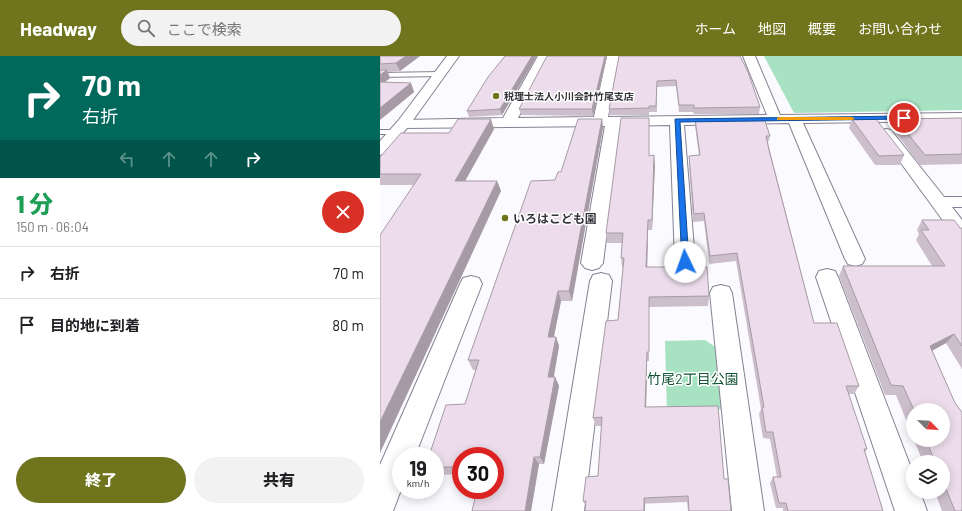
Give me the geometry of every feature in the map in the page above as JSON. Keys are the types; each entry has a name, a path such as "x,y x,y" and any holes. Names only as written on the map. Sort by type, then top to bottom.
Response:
{"street":[{"path":"380,150 399,128 453,56"},
{"path":"508,123 544,56"},
{"path":"568,511 597,272 613,56"},
{"path":"748,56 775,119"},
{"path":"399,128 508,123 607,121 962,117"},
{"path":"874,118 962,234"},
{"path":"794,119 855,259"},
{"path":"677,121 685,262"},
{"path":"939,202 962,202"},
{"path":"827,277 911,511"},
{"path":"380,503 471,284"},
{"path":"721,294 748,511"}],"lane":[{"path":"380,75 440,74"},
{"path":"380,132 399,128"}],"green space":[{"path":"764,56 962,56 962,110 794,113"},
{"name":"竹尾2丁目公園","path":"705,340 717,348 726,409 667,411 665,341"}],"building":[{"path":"380,56 406,56 396,63 380,64"},
{"path":"505,56 532,56 500,109 467,111 488,77"},
{"path":"547,56 605,56 592,109 519,109"},
{"path":"619,56 740,56 748,72 760,107 694,108 694,105 679,105 676,80 657,81 656,106 649,106 649,108 609,109"},
{"path":"380,70 387,70 380,75"},
{"path":"380,82 411,83 380,108"},
{"path":"621,118 649,118 649,156 654,155 652,220 648,220 646,267 707,267 709,296 649,297 649,352 647,352 645,407 718,406 724,479 728,479 731,511 689,511 688,496 644,498 644,511 585,511 586,501 583,501 586,477 598,476 602,417 593,418 606,321 618,320 624,258 621,258 623,233 606,233"},
{"path":"764,118 770,136 766,136 769,150 814,323 837,323 859,386 846,386 867,449 864,449 883,511 788,511 786,503 779,503 773,477 781,477 773,432 766,432 762,407 764,407 737,253 710,256 704,213 694,214 689,156 700,155 695,119"},
{"path":"962,118 962,154 925,155 896,119"},
{"path":"458,119 491,119 455,181 497,181 380,422 380,235 421,174 380,174 380,157 401,133 449,133"},
{"path":"578,119 602,119 569,291 558,291 548,337 556,337 548,377 555,377 540,457 534,457 525,511 472,511 475,499 504,499 504,447 452,447 452,467 444,467 444,447 432,447 446,405 465,404 479,360 468,360 531,181 555,180 558,172 561,172"},
{"path":"852,119 876,119 904,155 879,156"},
{"path":"922,220 954,220 960,228 962,228 962,346 954,334 930,346 955,403 962,413 962,511 955,511 950,498 950,455 932,455 929,447 950,447 950,403 911,403 903,386 891,385 843,266 945,266 921,230 929,230"}],"slow traffic":[{"path":"779,119 852,119"}],"place":[{"name":"税理士法人小川会計竹尾支店","path":"496,96"},
{"name":"いろはこども園","path":"505,218"}],"route":[{"path":"685,262 677,121 904,118"}]}
